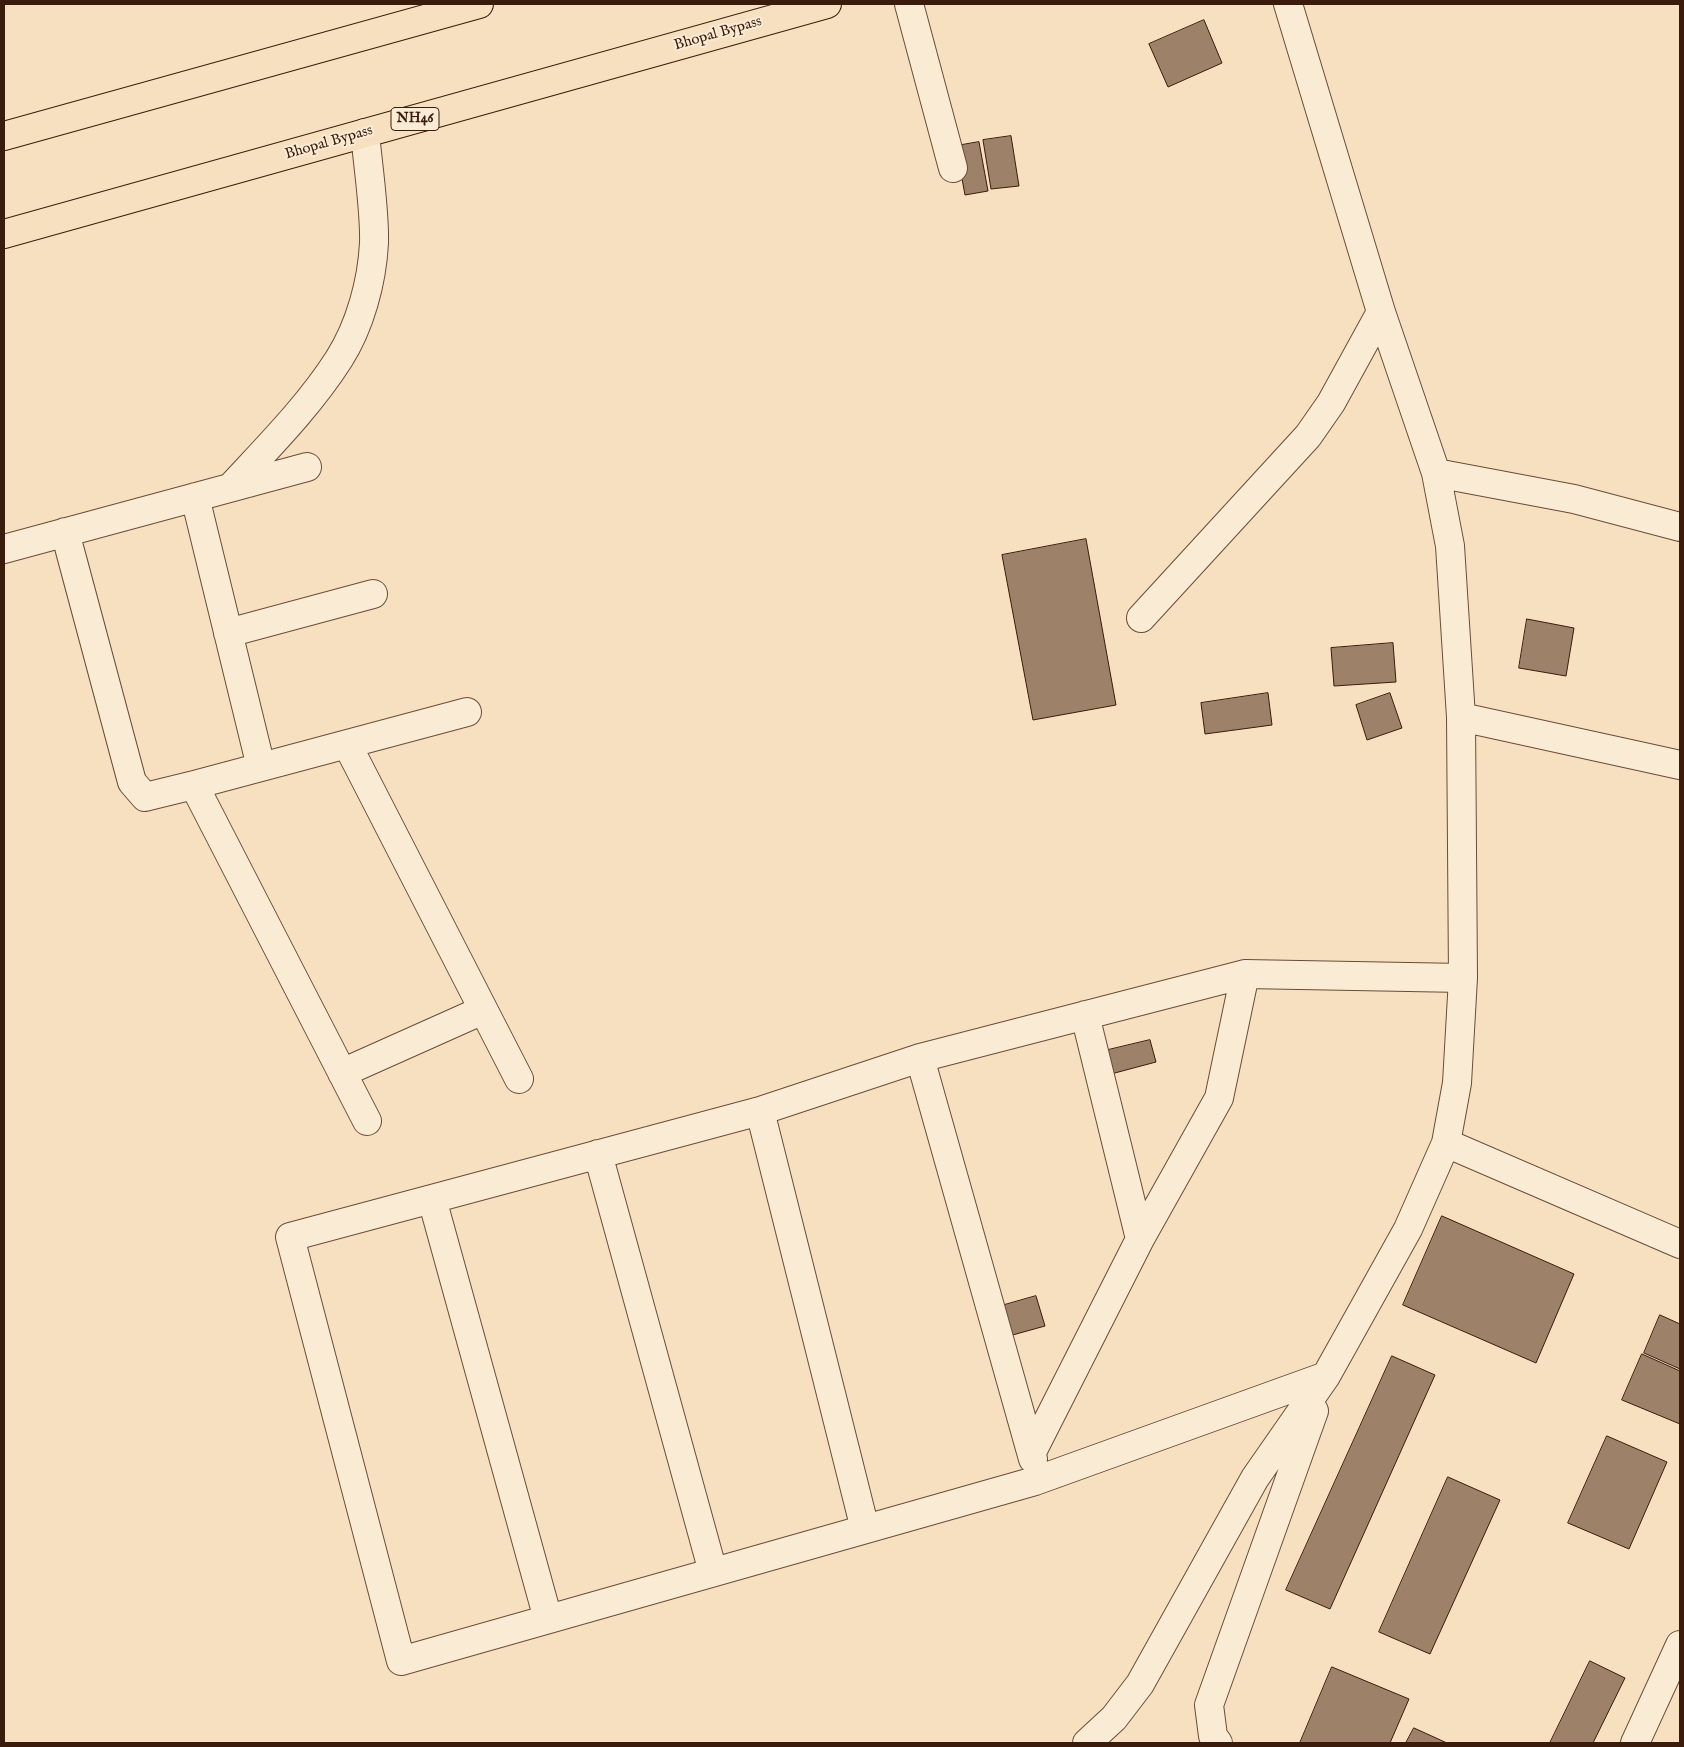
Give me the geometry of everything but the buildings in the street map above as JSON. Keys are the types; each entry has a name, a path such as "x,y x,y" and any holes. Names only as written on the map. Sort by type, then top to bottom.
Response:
{"highway":[{"path":"4,136 479,4"},
{"name":"Bhopal Bypass","path":"4,234 827,4"}],"street":[{"path":"909,4 953,168"},
{"path":"1087,1743 1114,1718 1140,1684 1254,1478 1326,1376 1408,1229 1446,1143 1457,1083 1463,978 1461,716 1450,546 1436,473 1381,312 1288,4"},
{"path":"231,487 291,421 339,358 357,320 370,279 374,242 365,133"},
{"path":"1141,618 1308,436 1331,404 1381,312"},
{"path":"4,549 307,467"},
{"path":"1436,473 1574,499 1680,528"},
{"path":"195,497 261,767"},
{"path":"65,532 132,782 144,797 467,712"},
{"path":"228,633 374,594"},
{"path":"1461,716 1679,759"},
{"path":"347,744 519,1079"},
{"path":"194,785 367,1121"},
{"path":"1326,1376 1035,1481 401,1661 290,1237 760,1111 920,1058 1245,974 1463,978"},
{"path":"1032,1450 1140,1239 1219,1098 1245,974"},
{"path":"342,1073 483,1010"},
{"path":"1085,1014 1140,1239"},
{"path":"920,1058 1032,1450 1035,1481"},
{"path":"760,1111 865,1529"},
{"path":"1446,1143 1680,1244"},
{"path":"598,1154 713,1572"},
{"path":"432,1199 548,1619"},
{"path":"1218,1743 1213,1736 1209,1705 1326,1376"},
{"path":"1635,1743 1680,1645"}]}
